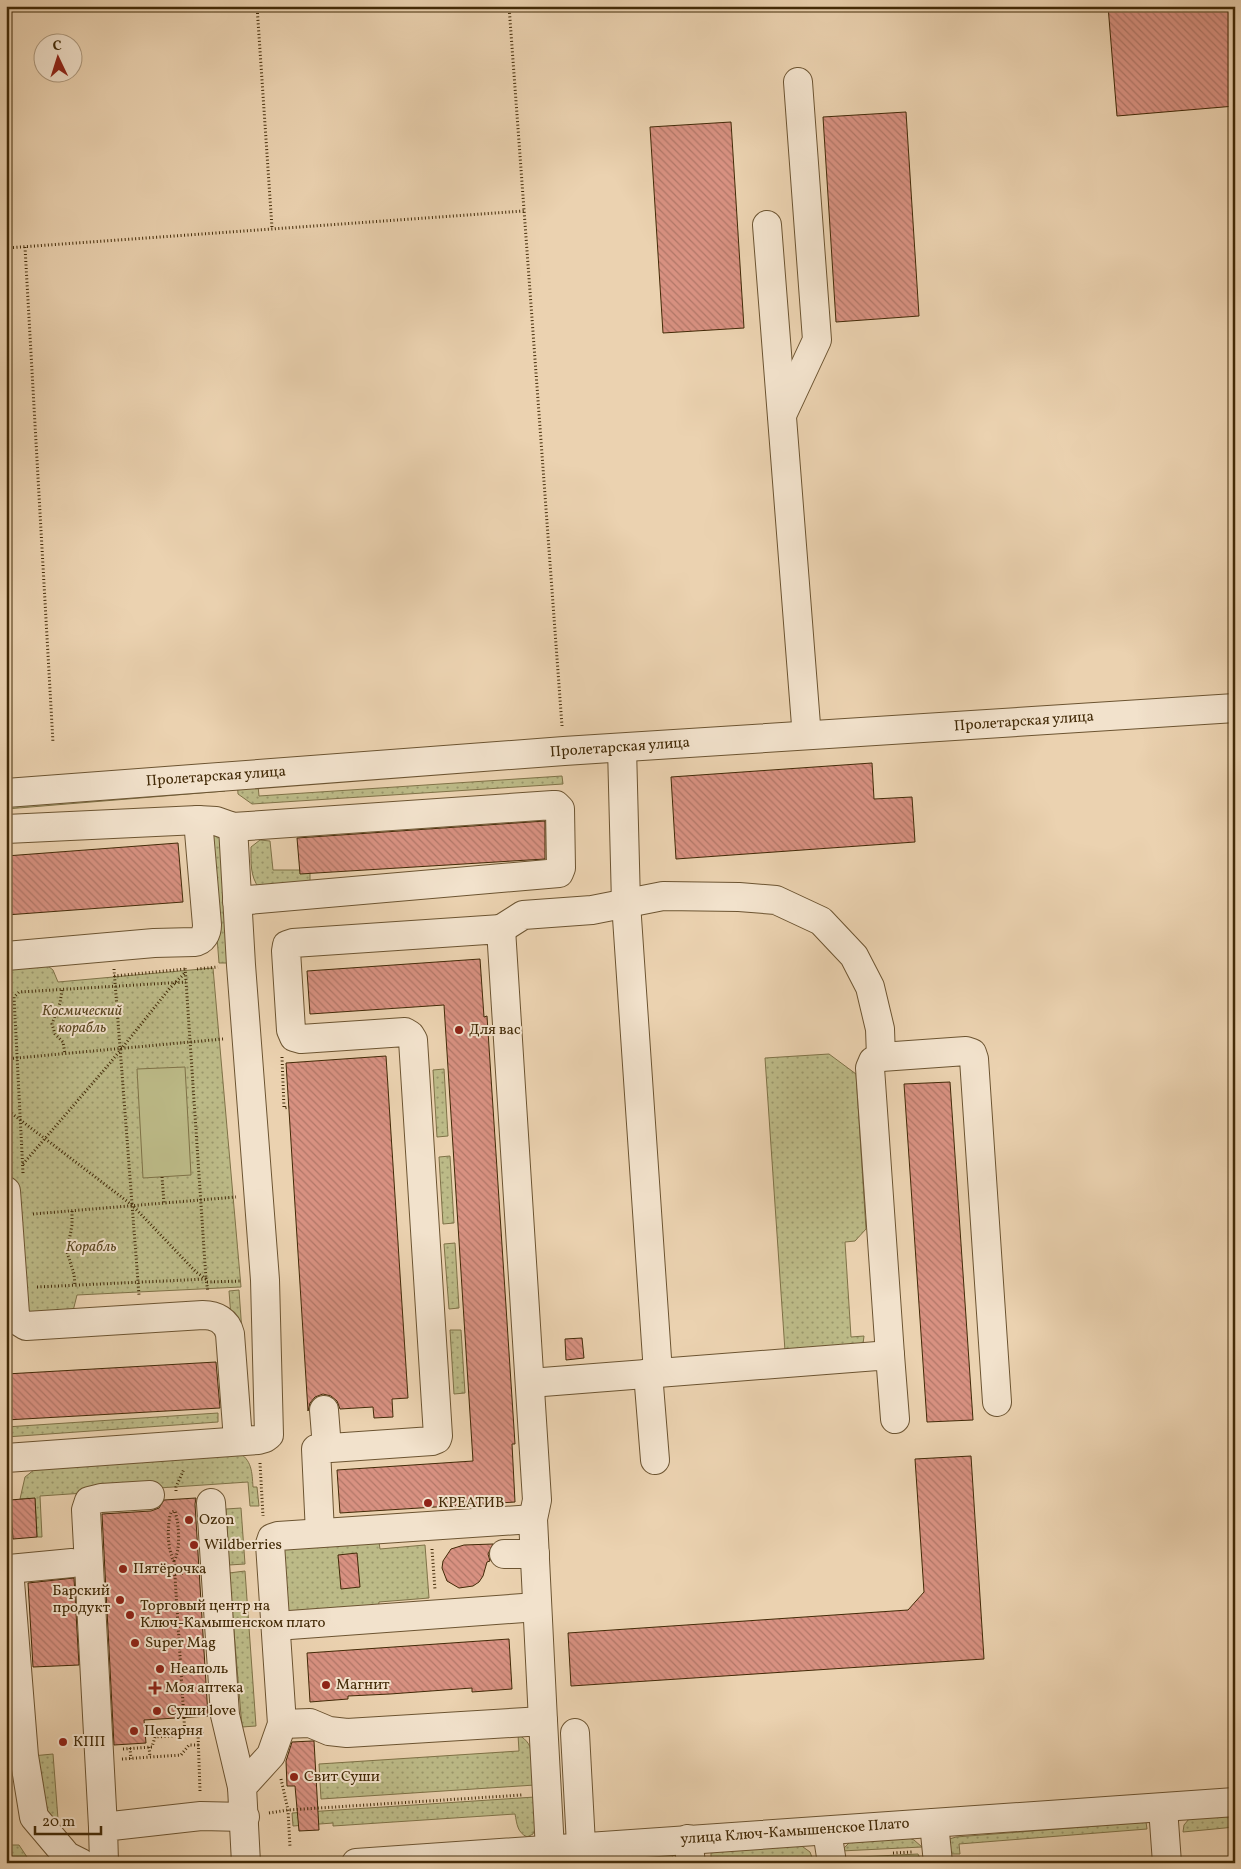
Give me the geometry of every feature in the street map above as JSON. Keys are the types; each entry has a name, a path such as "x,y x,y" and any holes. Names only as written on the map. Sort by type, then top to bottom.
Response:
{"street":[{"path":"782,416 817,340 798,82"},
{"path":"767,225 806,725"},
{"name":"Пролетарская улица","path":"6,793 564,751 1235,708"},
{"path":"622,748 626,904 653,1373 655,1460"},
{"path":"6,829 198,820 216,822 233,827 553,805 558,806 560,812 562,868 559,873 237,901"},
{"path":"6,956 154,943 184,943 200,940 207,928 198,820"},
{"path":"6,1458 248,1440 265,1438 269,1435 265,1280 246,1036 233,827"},
{"path":"320,1533 315,1452 319,1448 432,1441 437,1439 438,1436 413,1040 405,1032 301,1039 294,1036 291,1030 287,945 293,943 501,929 523,915 592,910 663,896 739,897 776,900 821,921 854,956 870,987 880,1029 881,1057"},
{"path":"501,929 537,1500 533,1519 550,1850"},
{"path":"895,1419 870,1068 872,1061 881,1057 972,1053 974,1059 997,1402"},
{"path":"14,1187 16,1314 18,1321 26,1326 210,1315 220,1319 229,1330 248,1440"},
{"path":"530,1383 890,1355"},
{"path":"324,1410 327,1448"},
{"path":"104,1863 87,1503 101,1498 163,1495"},
{"path":"211,1503 225,1715 242,1787 246,1863"},
{"path":"242,1787 271,1755 282,1724 270,1544 272,1538 278,1536 533,1519"},
{"path":"504,1554 535,1554"},
{"path":"72,1563 8,1569 24,1756 34,1817 67,1856 81,1863"},
{"path":"276,1626 537,1607"},
{"path":"282,1724 310,1723 329,1731 347,1734 543,1721"},
{"path":"575,1733 581,1856"},
{"name":"улица Ключ-Камышенское Плато","path":"356,1863 550,1850 581,1856 690,1851 828,1831 1235,1802"},
{"path":"1163,1808 1167,1863"},
{"path":"103,1827 201,1816 245,1817"},
{"path":"934,1823 938,1863"},
{"path":"828,1831 832,1863"}],"path":[{"path":"257,6 272,228"},
{"path":"509,6 564,751"},
{"path":"6,248 524,211"},
{"path":"25,247 53,743"},
{"path":"184,943 206,1281 210,1315"},
{"path":"114,946 114,976 142,1319"},
{"path":"114,976 216,968"},
{"path":"14,1187 22,1164 121,1050 186,971"},
{"path":"14,1187 22,1164 14,997 19,992 186,982"},
{"path":"62,990 60,1003 52,1024 55,1034 64,1042 65,1054"},
{"path":"6,1059 121,1050 246,1036"},
{"path":"289,1107 284,1108 282,1043 294,1036"},
{"path":"6,1110 132,1205 206,1281"},
{"path":"162,1177 164,1202"},
{"path":"14,1187 72,1210 259,1195"},
{"path":"72,1210 72,1225 67,1252 74,1274 75,1285"},
{"path":"33,1286 234,1281"},
{"path":"248,1440 264,1530 272,1538"},
{"path":"163,1495 176,1487 195,1443"},
{"path":"174,1561 178,1554 178,1528 175,1503"},
{"path":"175,1511 171,1512 169,1519 170,1555 174,1561 185,1736"},
{"path":"431,1526 436,1615"},
{"path":"100,1756 130,1748 152,1747 155,1737 198,1734 201,1816"},
{"path":"100,1756 131,1759 181,1755 189,1744 199,1744"},
{"path":"149,1747 150,1757"},
{"path":"130,1748 131,1759"},
{"path":"271,1755 283,1784 288,1810 290,1847"},
{"path":"245,1817 288,1810 547,1793"}],"green space":[{"path":"257,775 259,796 562,776 563,784 252,804 238,794 237,776"},
{"path":"224,780 225,791 6,809 6,799"},
{"path":"215,828 220,835 229,963 219,963 209,835"},
{"path":"260,840 270,841 273,870 310,870 310,890 259,888 251,864 251,847"},
{"path":"39,959 53,970 58,982 213,968 241,1287 77,1295 73,1311 28,1315 13,1221 6,1067 6,968"},
{"path":"829,1054 856,1074 866,1229 855,1241 845,1242 851,1337 864,1336 863,1344 785,1351 765,1058"},
{"path":"185,1067 191,1175 143,1178 137,1069"},
{"path":"444,1069 448,1136 437,1137 433,1070"},
{"path":"450,1156 454,1223 443,1224 439,1157"},
{"path":"455,1243 459,1308 449,1309 444,1244"},
{"path":"239,1290 248,1417 239,1421 229,1291"},
{"path":"450,1330 461,1330 465,1393 454,1394"},
{"path":"218,1413 218,1422 6,1437 6,1427"},
{"path":"238,1452 249,1463 253,1487 257,1487 259,1506 250,1506 248,1482 40,1496 42,1537 37,1537 35,1499 20,1499 25,1477 39,1466"},
{"path":"241,1508 245,1564 229,1565 226,1509"},
{"path":"379,1542 380,1549 425,1545 429,1598 379,1602 378,1609 292,1615 284,1609 280,1553 288,1547"},
{"path":"245,1571 256,1726 242,1727 229,1573"},
{"path":"518,1735 524,1739 531,1750 535,1785 321,1799 319,1764 519,1751"},
{"path":"53,1754 59,1832 44,1819 32,1756"},
{"path":"535,1797 537,1824 533,1834 527,1837 519,1830 515,1814 333,1826 333,1823 293,1826 292,1813"},
{"path":"1235,1813 1235,1827 1183,1832 1184,1825 1189,1819"},
{"path":"1146,1822 1147,1829 959,1844 960,1854 949,1854 943,1841 956,1837"},
{"path":"904,1836 914,1840 922,1847 841,1851 853,1839"},
{"path":"799,1844 810,1852 813,1860 797,1863 720,1863 711,1858 711,1853 724,1847"},
{"path":"6,1845 19,1845 31,1863 6,1863"},
{"path":"671,1854 676,1863 597,1863 607,1857"},
{"path":"918,1854 922,1863 839,1863 839,1858"}],"building":[{"path":"1108,6 1235,6 1235,106 1117,116"},
{"path":"906,112 919,316 836,322 823,117"},
{"path":"731,122 744,328 663,333 650,127"},
{"path":"872,763 874,799 912,797 915,842 676,859 671,777"},
{"path":"545,821 545,859 300,874 297,838"},
{"path":"178,843 183,902 6,915 6,856"},
{"path":"480,959 484,1017 487,1016 515,1444 512,1444 515,1502 340,1513 337,1470 473,1461 444,1005 310,1014 307,971"},
{"path":"386,1056 408,1398 392,1399 393,1417 374,1418 373,1407 340,1409 337,1401 331,1396 323,1394 315,1397 310,1403 308,1411 286,1063"},
{"path":"950,1082 973,1420 927,1422 904,1084"},
{"path":"582,1338 584,1358 566,1360 565,1339"},
{"path":"216,1362 220,1408 6,1420 6,1374"},
{"path":"971,1456 984,1659 571,1686 568,1633 908,1610 924,1592 915,1459"},
{"path":"35,1498 37,1537 13,1539 10,1500"},
{"name":"Торговый центр на Ключ-Камышенском плато","path":"196,1498 208,1716 144,1720 146,1743 114,1745 102,1514 151,1511 159,1508 164,1500"},
{"path":"493,1544 488,1554 490,1561 487,1562 479,1582 473,1586 459,1588 447,1581 442,1568 443,1561 451,1549 464,1545"},
{"path":"357,1553 360,1587 341,1589 338,1555"},
{"path":"74,1578 79,1665 33,1667 28,1583"},
{"path":"509,1639 512,1689 472,1692 472,1688 348,1696 348,1699 310,1702 307,1653"},
{"path":"314,1741 319,1830 299,1831 295,1786 287,1786 286,1761 292,1742"}],"place":[{"name":"Для вас","path":"459,1030"},
{"name":"КРЕАТИВ","path":"428,1503"},
{"name":"Ozon","path":"189,1520"},
{"name":"Wildberries","path":"194,1545"},
{"name":"Пятёрочка","path":"123,1569"},
{"name":"Барский продукт","path":"120,1600"},
{"name":"Торговый центр на Ключ-Камышенском плато","path":"130,1615"},
{"name":"Super Mag","path":"135,1643"},
{"name":"Неаполь","path":"160,1669"},
{"name":"Магнит","path":"326,1685"},
{"name":"Моя аптека","path":"155,1688"},
{"name":"Суши love","path":"157,1711"},
{"name":"Пекарня","path":"134,1731"},
{"name":"КПП","path":"63,1742"},
{"name":"Свит Суши","path":"294,1777"}],"park label":[{"name":"Космический корабль","path":"82,1020"},
{"name":"Корабль","path":"91,1247"}]}
